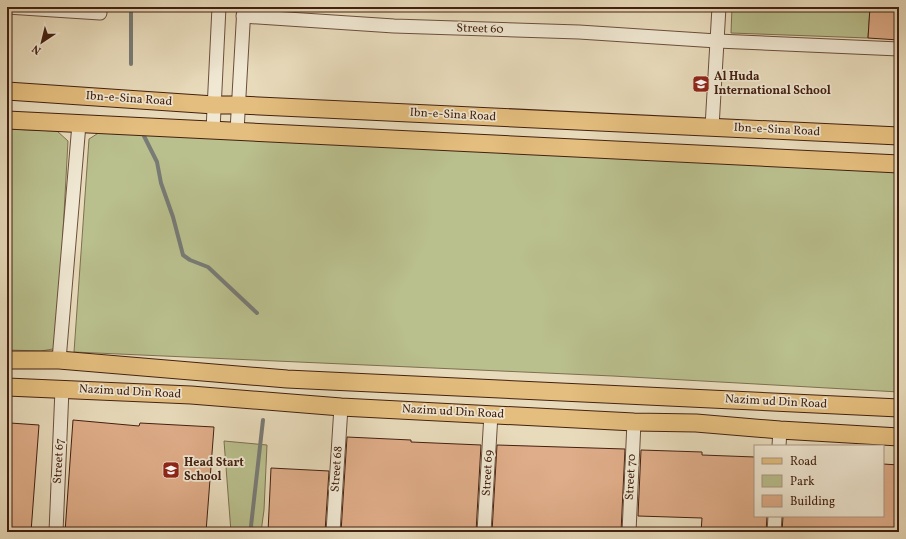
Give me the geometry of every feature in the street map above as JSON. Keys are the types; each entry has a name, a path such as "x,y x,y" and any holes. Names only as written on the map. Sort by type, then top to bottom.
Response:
{"main road":[{"name":"Ibn-e-Sina Road","path":"7,91 214,105 899,136"},
{"path":"7,120 899,164"},
{"name":"Nazim ud Din Road","path":"7,360 60,360 287,378 899,408"},
{"path":"286,403 287,378"},
{"name":"Nazim ud Din Road","path":"7,386 191,396 341,407 634,422 696,423 780,438 899,437"}],"street":[{"path":"7,7 100,13"},
{"path":"213,130 219,7"},
{"path":"712,127 719,7"},
{"path":"238,131 244,11"},
{"name":"Street 60","path":"244,11 394,26 579,32 717,41 899,49"},
{"path":"60,360 79,124"},
{"name":"Street 67","path":"56,532 62,389"},
{"name":"Street 68","path":"333,532 341,407"},
{"name":"Street 69","path":"484,532 491,414"},
{"name":"Street 70","path":"629,532 634,422"},
{"path":"774,532 775,517"}],"green space":[{"path":"732,7 870,7 868,38 731,33"},
{"path":"7,129 57,131 68,141 57,342 53,349 41,351 7,350"},
{"path":"100,132 899,170 899,392 613,376 74,352 89,139"},
{"path":"224,441 267,445 264,510 261,532 231,532"}],"building":[{"path":"870,7 899,7 899,40 868,38"},
{"path":"73,420 139,426 140,423 214,427 206,532 65,532"},
{"path":"10,423 39,425 31,532 7,531 7,462"},
{"path":"347,437 481,445 476,532 341,532"},
{"path":"497,445 625,449 621,532 492,532"},
{"path":"641,450 702,452 702,455 754,457 754,517 767,517 766,532 701,532 702,518 638,516"},
{"path":"884,464 899,465 899,530 859,529 859,532 782,532 783,517 884,517"},
{"path":"271,468 329,471 325,532 268,532"}],"waterway":[{"path":"131,7 131,64"},
{"path":"144,136 157,162 161,183 173,217 183,255 190,260 208,267 257,313"},
{"path":"252,532 251,526 263,420"}],"place":[{"name":"Al Huda International School","path":"701,84"},
{"name":"Head Start School","path":"171,470"}]}
